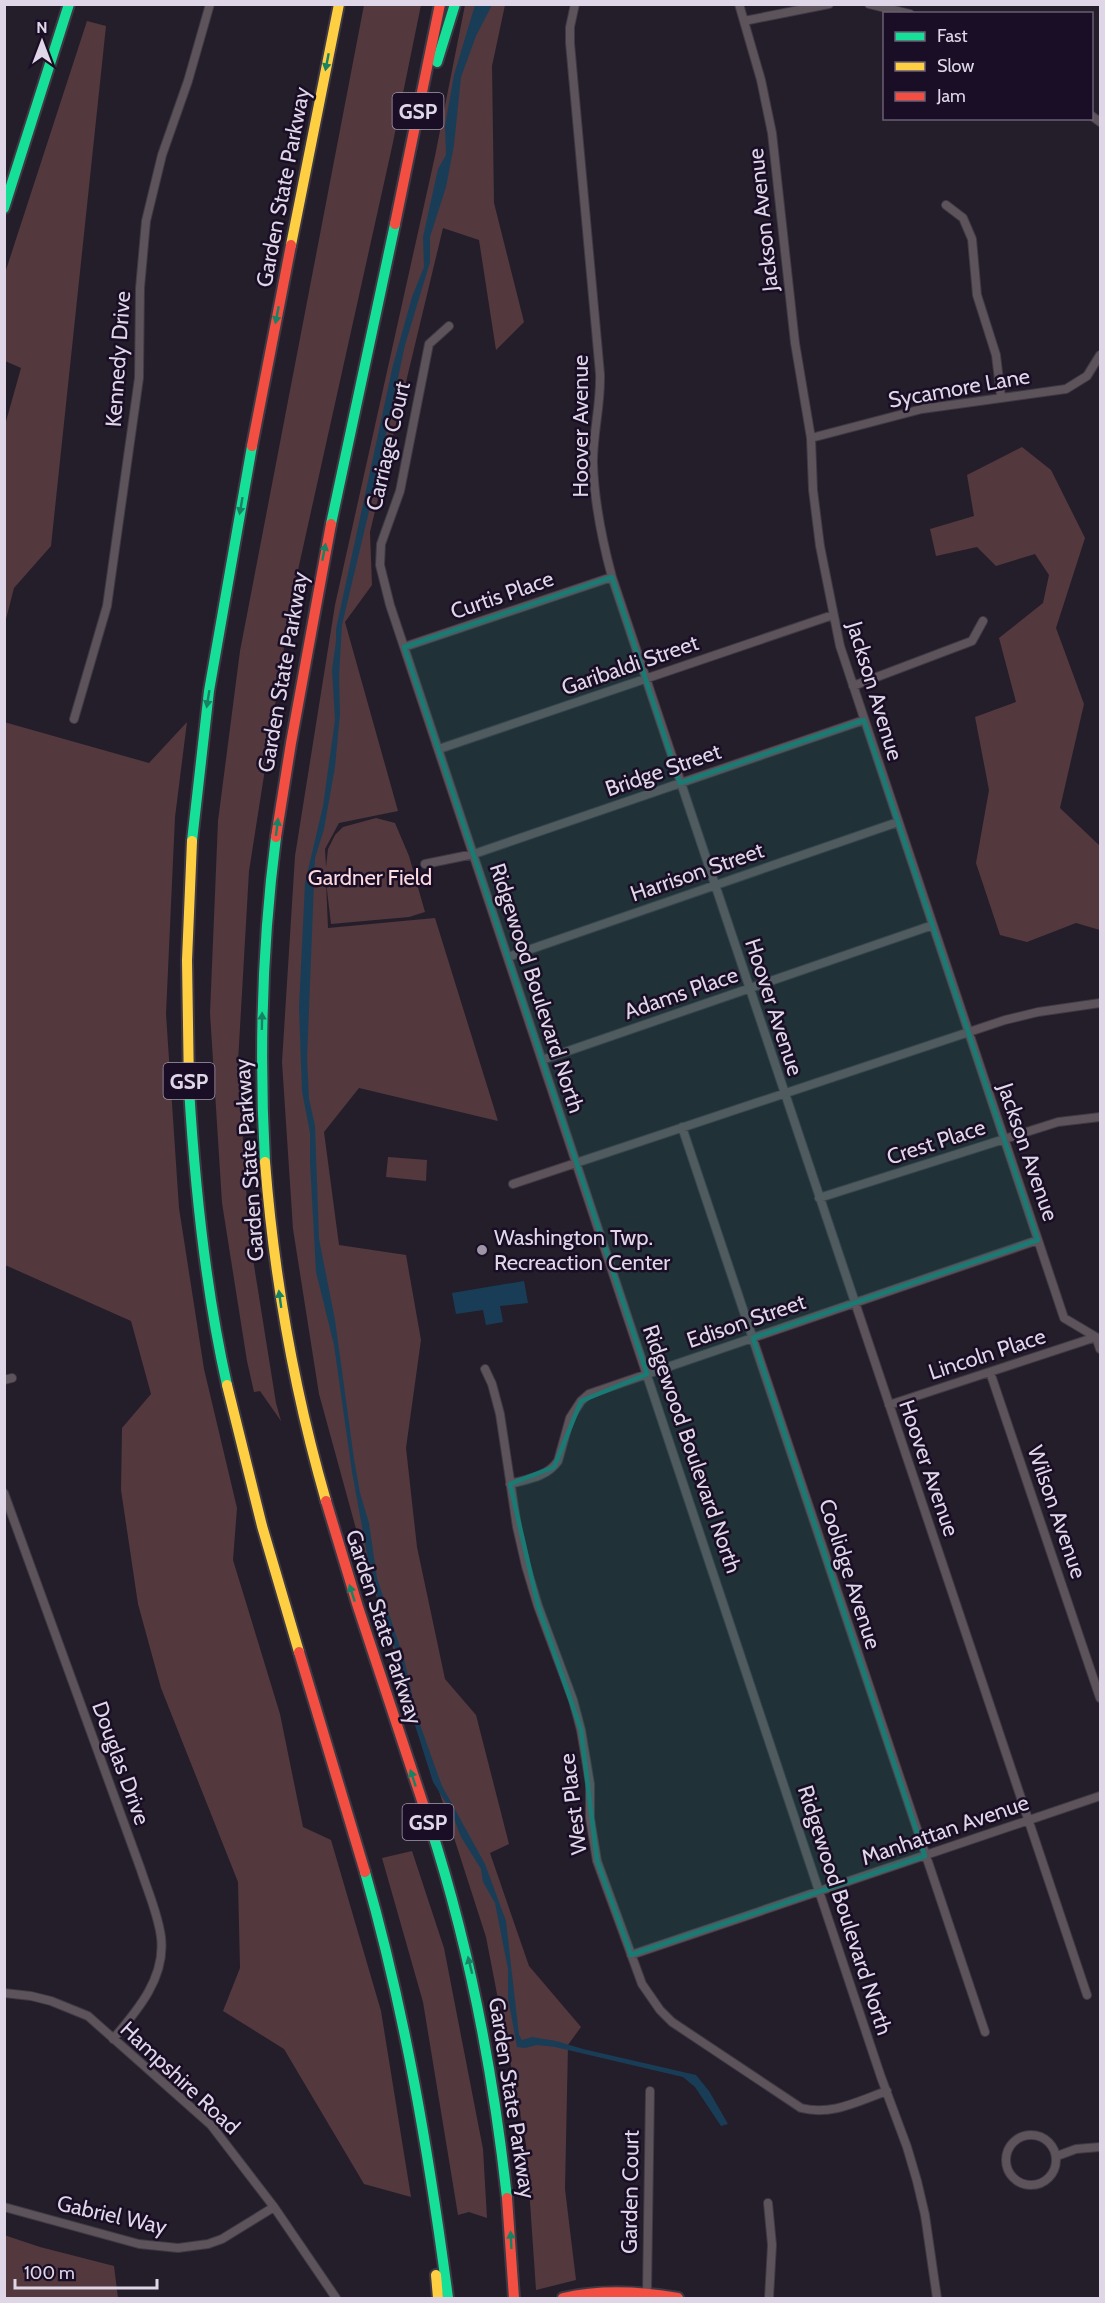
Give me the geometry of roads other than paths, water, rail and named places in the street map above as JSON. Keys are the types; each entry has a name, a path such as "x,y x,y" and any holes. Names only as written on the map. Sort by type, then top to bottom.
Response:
{"main road":[{"path":"4,208 69,4"},
{"name":"Garden State Parkway","path":"339,4 254,431 202,739 189,879 187,948 189,1088 201,1227 230,1400 258,1514 383,1938 404,2027 425,2142 438,2217 448,2298"},
{"name":"Garden State Parkway","path":"440,4 397,218 333,509 278,818 269,899 261,1061 265,1166 272,1236 282,1314 300,1406 316,1472 353,1595 444,1870 477,1995 504,2155 514,2298"},
{"path":"397,218 440,47 455,4"},
{"name":"Garden State Parkway","path":"425,2142 438,2298"},
{"path":"563,2298 597,2292 647,2293 678,2298"}],"street":[{"name":"Kennedy Drive","path":"74,719 107,606 139,378 142,255 151,199 162,155 188,81 210,4"},
{"name":"Hoover Avenue","path":"575,4 570,27 570,44 600,383 593,462 599,515 612,577 1087,1995"},
{"name":"Jackson Avenue","path":"739,4 761,80 772,133 795,343 811,438 815,513 832,615 864,720 1064,1317 1096,1337"},
{"path":"744,21 829,4"},
{"path":"869,4 902,12"},
{"path":"946,205 963,218 972,240 977,295 996,355 1001,397"},
{"name":"Carriage Court","path":"394,616 380,565 381,544 400,491 429,344 449,326"},
{"name":"Sycamore Lane","path":"811,438 922,409 1066,389 1087,376 1101,355"},
{"name":"Curtis Place","path":"404,647 612,577"},
{"name":"Garibaldi Street","path":"439,749 832,615"},
{"name":"Ridgewood Boulevard North","path":"394,616 917,2181 925,2216 937,2298"},
{"path":"853,686 972,641 983,621"},
{"name":"Bridge Street","path":"474,854 864,720"},
{"name":"Harrison Street","path":"508,957 898,822"},
{"path":"424,864 474,854"},
{"name":"Adams Place","path":"542,1060 933,925"},
{"path":"513,1184 969,1032 1038,1012 1101,1003"},
{"name":"Crest Place","path":"819,1198 1058,1122 1101,1117"},
{"name":"Coolidge Avenue","path":"682,1127 985,2032"},
{"name":"Edison Street","path":"510,1484 541,1475 554,1467 561,1453 570,1418 580,1401 600,1389 1038,1240"},
{"path":"1096,1337 1101,1349"},
{"name":"Lincoln Place","path":"889,1405 1096,1337"},
{"name":"West Place","path":"485,1369 492,1384 500,1414 517,1527 537,1606 573,1700 581,1730 590,1784 590,1818 597,1861 642,1984 666,2016 790,2103 801,2108 824,2112 837,2110 887,2091"},
{"name":"Wilson Avenue","path":"990,1372 1101,1698"},
{"name":"Douglas Drive","path":"4,1493 8,1516 141,1870 159,1928 161,1953 155,1980 114,2039"},
{"name":"Manhattan Avenue","path":"631,1955 1101,1796"},
{"name":"Hampshire Road","path":"4,1993 31,1996 71,2008 88,2016 211,2125 274,2208 336,2298"},
{"name":"Garden Court","path":"647,2293 650,2091"},
{"path":"1028,2134 1044,2137 1055,2149 1057,2156 1057,2165 1053,2174 1040,2184 1022,2184 1014,2179 1006,2164 1009,2148 1014,2141 1028,2134"},
{"path":"1057,2156 1076,2150 1101,2147"},
{"path":"768,2203 772,2245 769,2298"},
{"name":"Gabriel Way","path":"4,2207 139,2244 178,2248 208,2244 222,2239 274,2208"}],"water":[{"path":"475,5 492,5 476,36 461,77 454,145 446,187 430,237 430,262 405,345 342,625 339,676 340,714 335,767 324,829 315,858 307,1059 309,1099 315,1126 319,1239 335,1320 354,1459 360,1493 369,1523 377,1578 404,1659 417,1716 442,1786 485,1864 506,1921 519,2035 522,2040 532,2037 556,2041 696,2075 709,2091 728,2124 721,2126 695,2087 683,2077 555,2047 537,2045 517,2047 508,1998 508,1969 495,1903 483,1882 481,1869 461,1837 451,1811 433,1782 408,1703 402,1669 372,1581 352,1472 334,1345 316,1272 310,1133 302,1091 299,1007 305,883 323,806 335,720 332,670 336,629 393,365 412,297 424,267 423,237 438,169 446,155 445,126 454,75"},
{"path":"524,1281 528,1303 500,1306 503,1322 486,1325 483,1310 456,1314 452,1293"}],"place":[{"name":"Washington Twp. Recreaction Center","path":"482,1250"}],"park label":[{"name":"Gardner Field","path":"370,877"}]}
